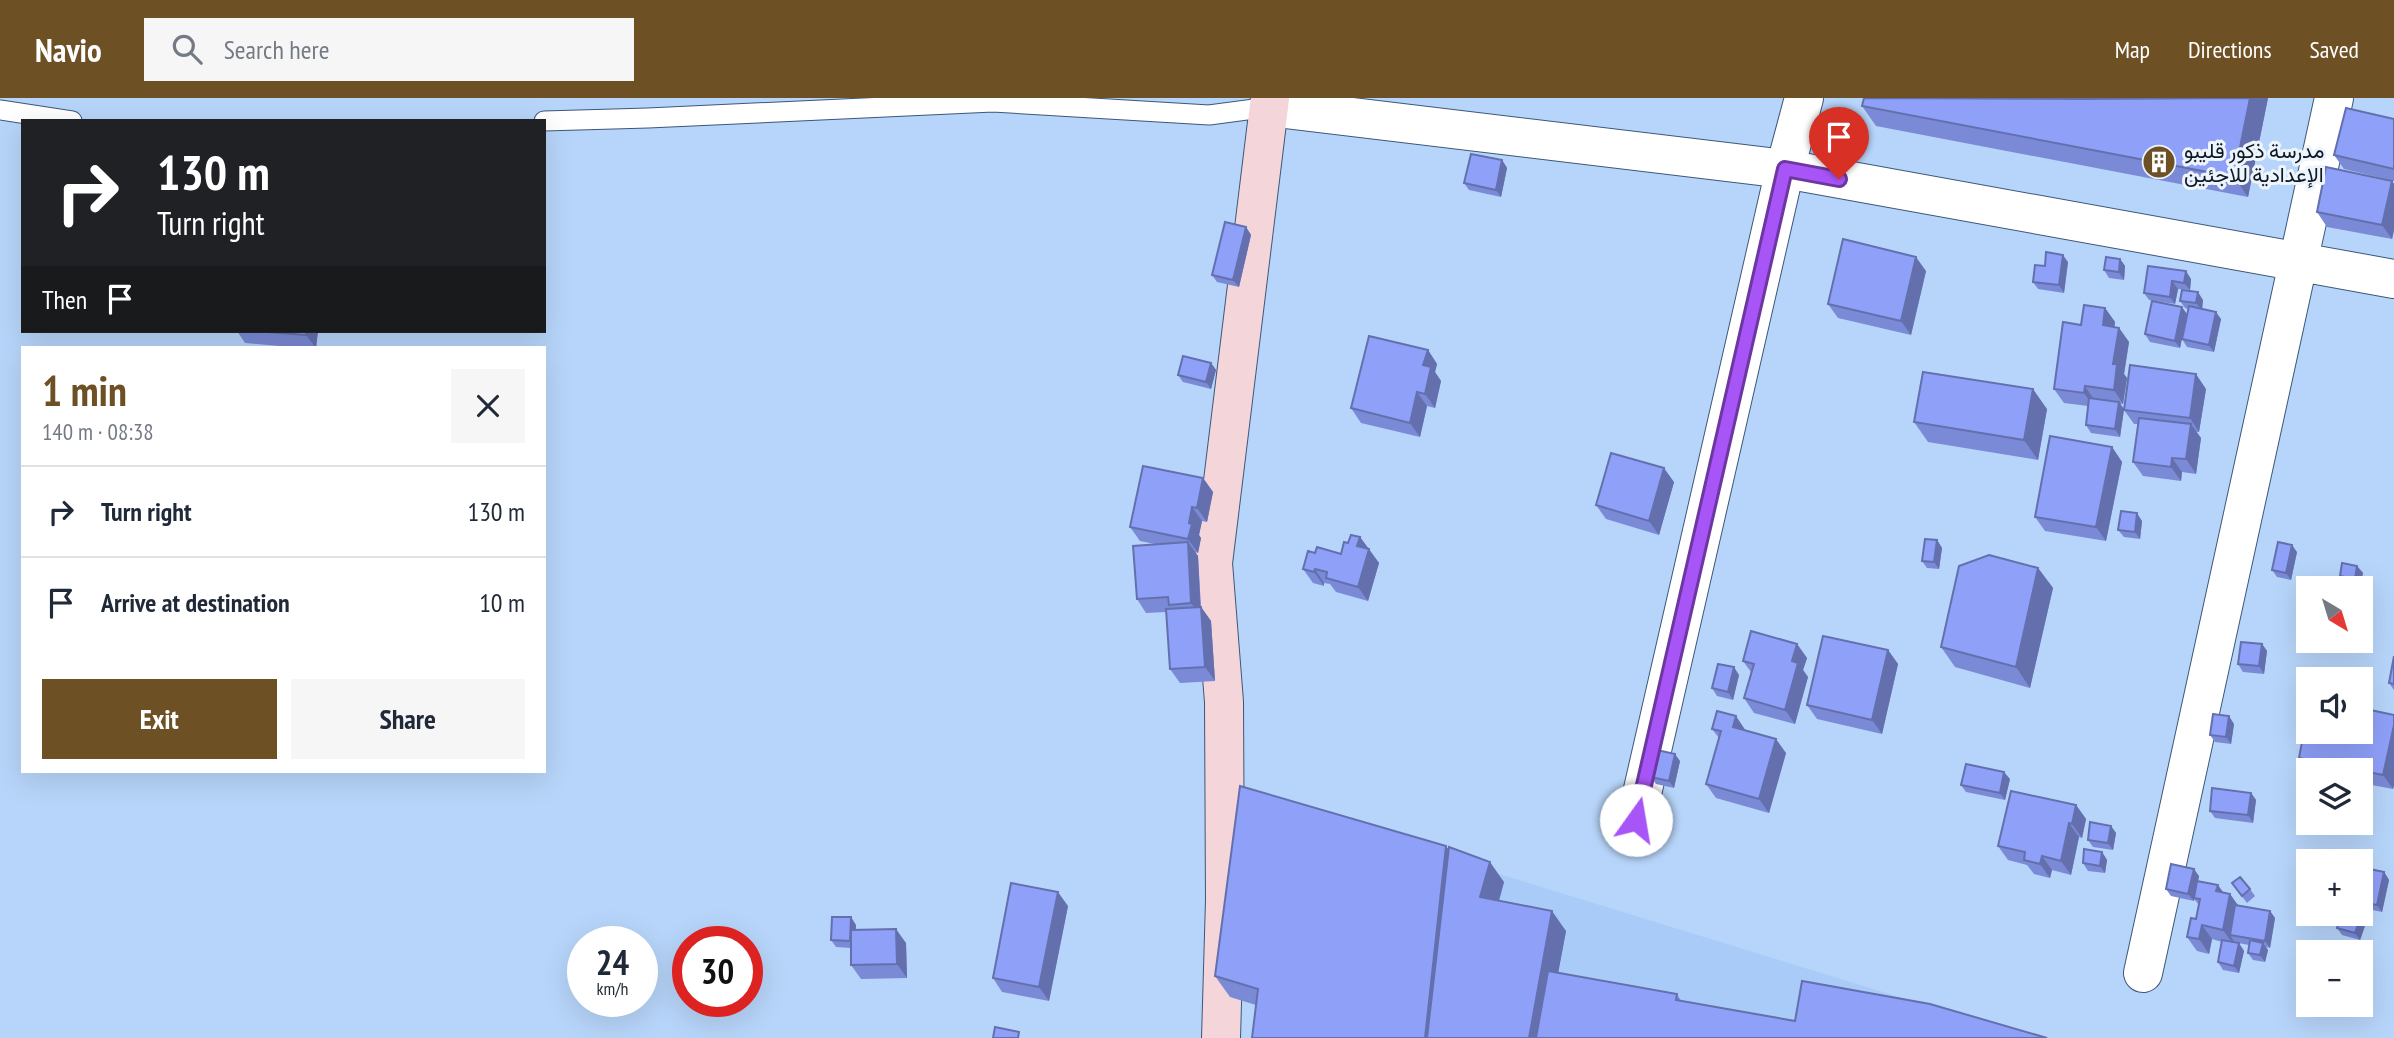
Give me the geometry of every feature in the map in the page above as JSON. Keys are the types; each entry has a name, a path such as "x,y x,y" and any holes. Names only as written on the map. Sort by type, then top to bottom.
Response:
{"street":[{"path":"1636,820 1785,169 1804,98"},
{"path":"2143,973 2334,98"},
{"path":"1221,1038 1225,900 1224,702 1213,564 1270,102 1785,169 2394,279"}],"lane":[{"path":"546,121 993,102 1209,115 1270,102"},
{"path":"0,110 59,119"}],"shaded area":[{"path":"1271,804 2033,1038 1267,1038"}],"building":[{"name":"مدرسة ذكور قليبو الإعدادية للاجئين","path":"1864,98 2250,98 2234,177 1862,106"},
{"path":"2346,108 2394,119 2394,169 2334,155"},
{"path":"1471,154 1502,160 1496,190 1464,183"},
{"path":"2326,167 2392,181 2382,225 2317,212"},
{"path":"1225,222 1246,227 1233,280 1212,275"},
{"path":"1843,239 1916,257 1901,321 1828,304"},
{"path":"2046,252 2063,255 2059,285 2033,282 2035,265 2045,266"},
{"path":"2106,257 2120,259 2119,272 2104,270"},
{"path":"2148,266 2186,271 2184,283 2172,281 2170,297 2144,293"},
{"path":"2182,290 2198,292 2196,303 2180,301"},
{"path":"2152,301 2182,307 2175,341 2145,334"},
{"path":"2084,305 2105,308 2103,325 2119,328 2113,364 2117,364 2114,390 2085,386 2084,393 2054,389 2063,322 2081,325"},
{"path":"2189,306 2216,312 2209,345 2182,339"},
{"path":"1369,336 1428,350 1423,365 1431,367 1425,394 1417,392 1410,423 1351,408"},
{"path":"1183,356 1211,363 1206,382 1178,375"},
{"path":"2130,365 2196,374 2190,418 2124,410"},
{"path":"1923,372 2033,389 2024,440 1914,422"},
{"path":"2089,398 2119,402 2115,429 2086,425"},
{"path":"2139,418 2191,424 2186,459 2172,458 2171,467 2133,462"},
{"path":"2050,436 2112,447 2096,527 2035,517"},
{"path":"1611,453 1664,468 1649,521 1596,505"},
{"path":"1143,466 1203,478 1197,508 1192,507 1189,523 1192,524 1188,539 1130,527"},
{"path":"2121,511 2137,513 2135,532 2118,530"},
{"path":"1351,535 1360,537 1357,546 1369,549 1358,587 1326,578 1327,572 1303,569 1308,551 1315,553 1317,547 1341,554 1344,542 1348,543"},
{"path":"1925,539 1937,540 1934,562 1922,561"},
{"path":"1188,542 1191,603 1169,605 1168,597 1137,599 1133,546"},
{"path":"2278,542 2292,545 2286,573 2272,570"},
{"path":"1989,555 2038,568 2016,667 1941,647 1959,566"},
{"path":"2342,563 2357,566 2355,576 2340,576"},
{"path":"1201,607 1205,667 1170,669 1166,609"},
{"path":"1751,631 1797,644 1792,661 1798,663 1785,710 1744,698 1754,664 1743,661"},
{"path":"1823,636 1888,650 1872,720 1807,705"},
{"path":"2241,642 2262,644 2259,666 2238,664"},
{"path":"2394,656 2394,684 2389,683"},
{"path":"1718,664 1734,667 1728,692 1712,688"},
{"path":"1717,711 1736,716 1733,727 1776,739 1759,799 1706,784 1721,731 1712,729"},
{"path":"2373,711 2394,715 2383,775 2373,773 2373,758 2299,758 2302,744 2373,744"},
{"path":"2213,714 2229,716 2226,737 2210,735"},
{"path":"1657,750 1675,754 1669,781 1651,777"},
{"path":"1966,764 2004,772 2000,793 1961,785"},
{"path":"1240,786 1446,846 1425,1038 1252,1038 1258,989 1215,976"},
{"path":"2212,788 2251,793 2248,815 2210,811"},
{"path":"2011,791 2076,805 2072,824 2069,823 2061,861 2042,856 2040,864 2024,860 2025,852 1998,846"},
{"path":"2090,822 2111,826 2108,843 2088,840"},
{"path":"1449,847 1490,862 1480,897 1552,911 1529,1038 1427,1038"},
{"path":"2084,849 2102,852 2100,866 2083,863"},
{"path":"2171,864 2194,869 2188,894 2166,889"},
{"path":"2373,870 2384,872 2377,905 2373,904"},
{"path":"2240,877 2250,889 2242,896 2232,883"},
{"path":"2197,881 2218,885 2216,891 2230,894 2223,930 2202,925 2199,939 2187,937 2191,918 2196,919 2200,899 2194,898"},
{"path":"1011,883 1058,892 1039,987 993,978"},
{"path":"2235,905 2270,911 2265,941 2230,935"},
{"path":"832,917 851,917 850,941 831,940"},
{"path":"2338,926 2357,926 2355,933"},
{"path":"896,929 897,964 851,965 851,930"},
{"path":"2222,940 2239,943 2234,966 2218,962"},
{"path":"2250,940 2263,943 2260,955 2248,953"},
{"path":"1548,971 1677,994 1676,1000 1795,1021 1802,981 1930,1004 2047,1038 1536,1038"},
{"path":"995,1027 1019,1032 1018,1038 993,1038"}],"place":[{"name":"مدرسة ذكور قليبو الإعدادية للاجئين","path":"2159,162"}],"route":[{"path":"1636,820 1785,169 1839,179"}]}
